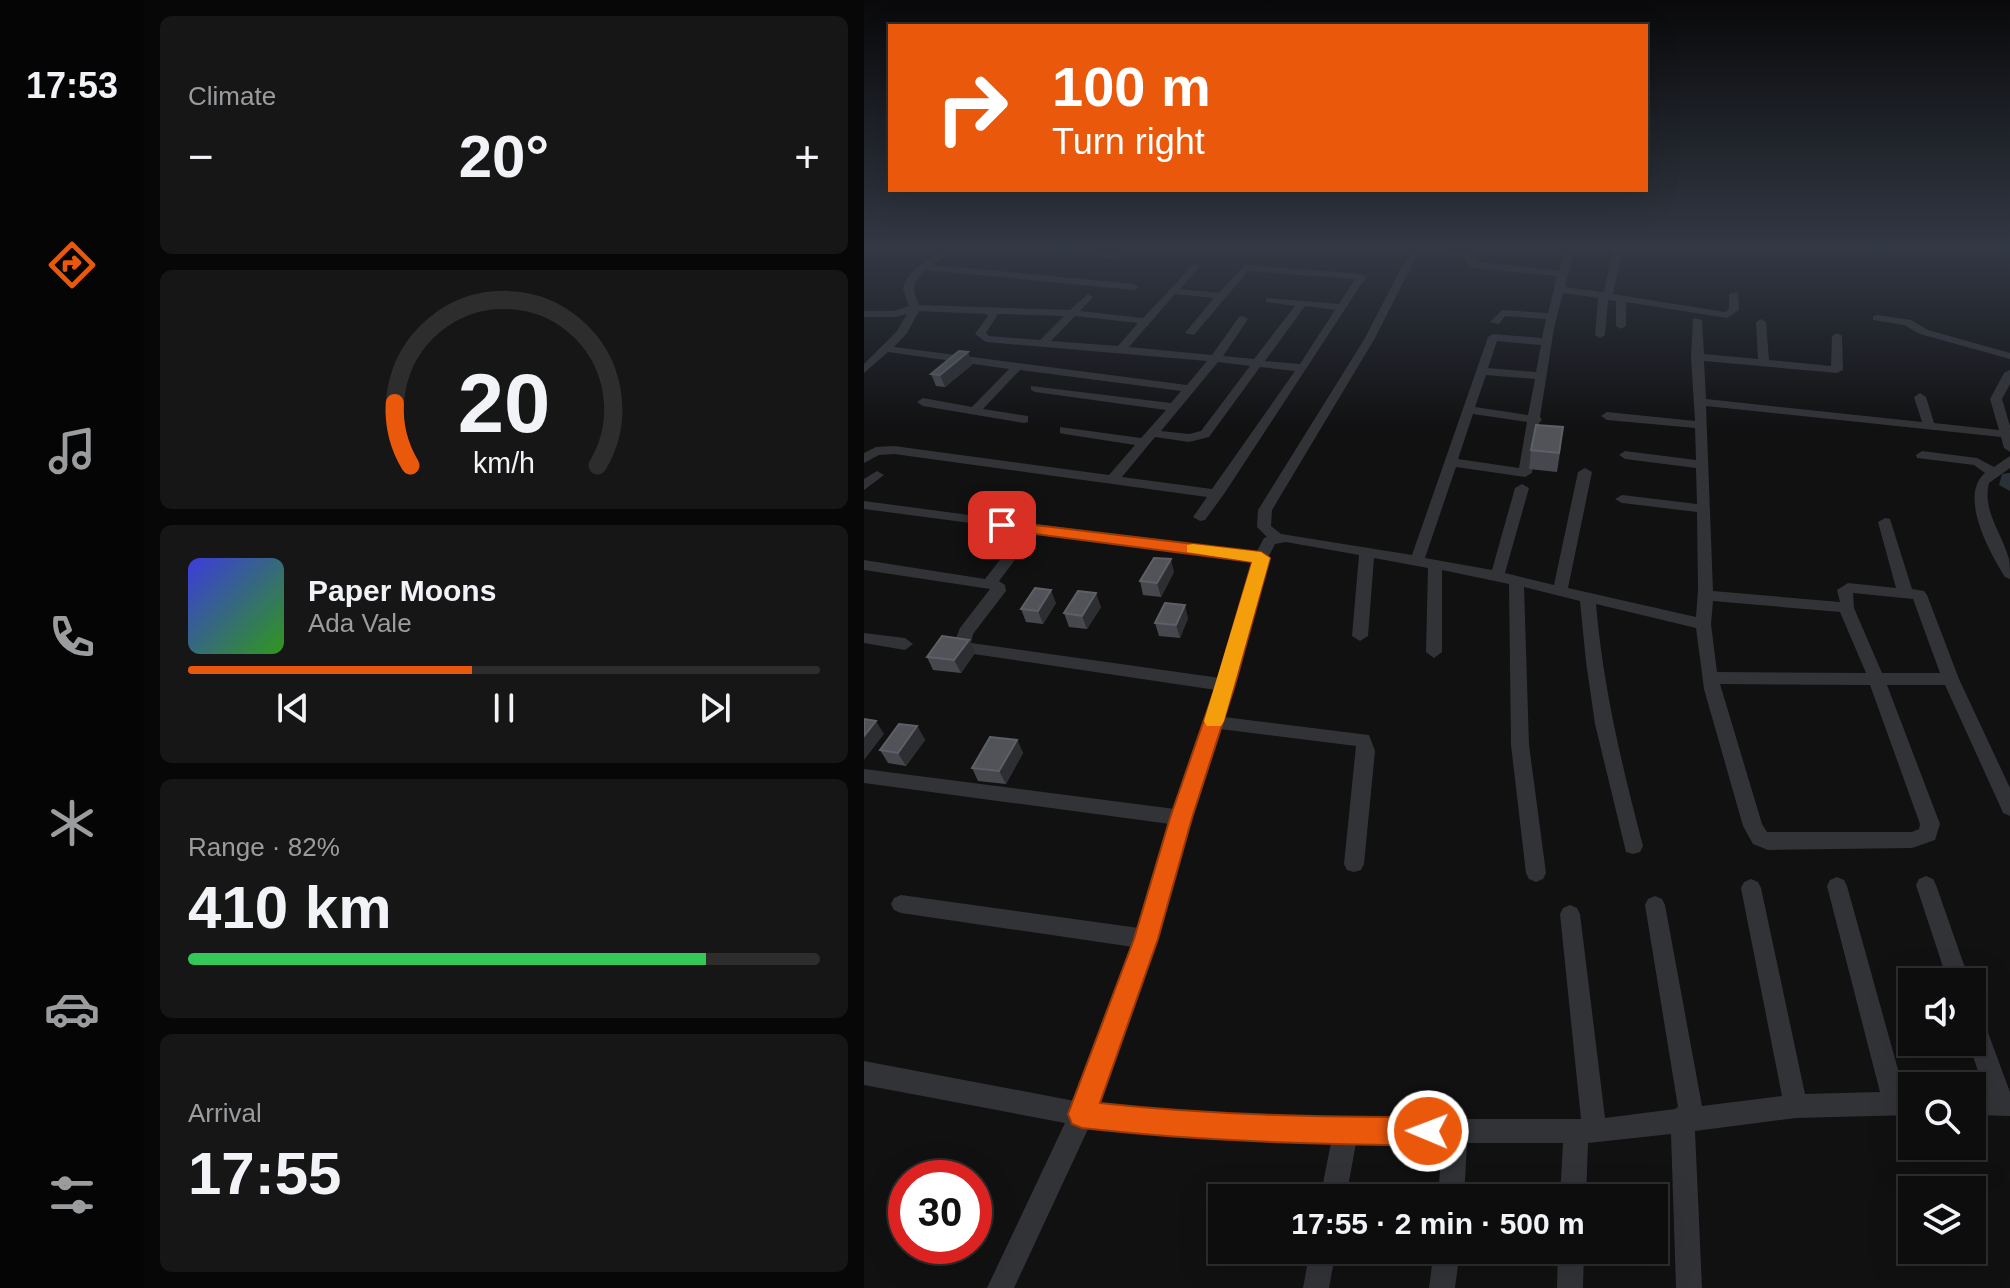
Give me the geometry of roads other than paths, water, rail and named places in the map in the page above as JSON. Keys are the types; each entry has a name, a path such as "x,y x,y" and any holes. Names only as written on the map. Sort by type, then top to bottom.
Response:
{"street":[{"path":"1042,344 1079,307"},
{"path":"1120,350 1159,307"},
{"path":"1190,333 1212,307"},
{"path":"1064,430 1147,438 1200,437 1299,307"},
{"path":"1200,517 1303,368 1341,307"},
{"path":"1277,538 1264,527 1265,510 1386,307"},
{"path":"1450,462 1525,473 1554,307"},
{"path":"1600,335 1604,307"},
{"path":"1621,307 1621,326"},
{"path":"1678,307 1727,315 1734,307"},
{"path":"864,314 895,314 915,308 1073,313 1146,321"},
{"path":"864,370 902,333 915,308"},
{"path":"989,311 994,316 981,332 981,338 1303,368"},
{"path":"1495,322 1502,313 1552,316"},
{"path":"1877,318 1904,321 1924,332 2010,356"},
{"path":"1113,479 1215,359 1243,319"},
{"path":"1697,320 1704,509 1703,624 1710,678 1753,826 1760,838 1786,843 1921,839 1928,834 1930,824 1876,677 1846,607 1845,590 1848,588 1905,592 1919,595 1923,600 1951,679 2010,808"},
{"path":"1761,322 1764,364"},
{"path":"1697,357 1837,370 1837,336"},
{"path":"1417,561 1493,337 1547,342"},
{"path":"887,349 1189,389"},
{"path":"974,411 1017,367"},
{"path":"1483,371 1543,376"},
{"path":"2010,373 1996,399 2010,448"},
{"path":"1035,388 1173,407"},
{"path":"1920,397 1929,426"},
{"path":"923,402 1024,419"},
{"path":"1698,402 2005,434"},
{"path":"1468,410 1536,420"},
{"path":"1607,416 1699,425"},
{"path":"864,459 876,451 894,450 1217,494"},
{"path":"1625,455 1702,465"},
{"path":"1922,455 1977,462 1995,473"},
{"path":"2010,460 1981,486 1981,501 1996,548 2010,574"},
{"path":"1560,592 1585,472"},
{"path":"864,486 877,475"},
{"path":"1497,577 1522,488"},
{"path":"1622,499 1704,509"},
{"path":"864,505 1261,558"},
{"path":"1885,522 1905,592"},
{"path":"989,584 1031,529"},
{"path":"1000,1288 1082,1114 1146,939 1181,818 1226,685 1261,558 1269,541 1277,538 1435,564 1703,624"},
{"path":"1360,636 1367,552"},
{"path":"1434,652 1435,564"},
{"path":"864,565 997,585 998,591 966,632 962,643 966,648 1226,685"},
{"path":"1516,581 1520,745 1536,873"},
{"path":"1705,595 1846,607"},
{"path":"1588,599 1590,648 1596,681 1633,846"},
{"path":"864,638 905,644"},
{"path":"1710,678 1951,679"},
{"path":"1214,722 1363,740 1366,751 1354,864"},
{"path":"864,776 1181,818"},
{"path":"1926,885 1954,968"},
{"path":"1837,886 1898,1084"},
{"path":"1751,888 1796,1106"},
{"path":"901,904 1146,939"},
{"path":"1655,905 1687,1117 1689,1288"},
{"path":"1570,914 1585,1131 1576,1184"},
{"path":"1986,1054 2006,1104 1986,1103"},
{"path":"864,1073 1082,1114 1182,1125 1346,1131 1585,1131 1796,1106 1898,1103"},
{"path":"1336,1184 1346,1131"},
{"path":"1452,1184 1455,1132"},
{"path":"1316,1288 1320,1264"},
{"path":"1442,1288 1445,1264"},
{"path":"1570,1288 1571,1264"}],"waterway":[{"path":"2010,479 2010,485"}]}
